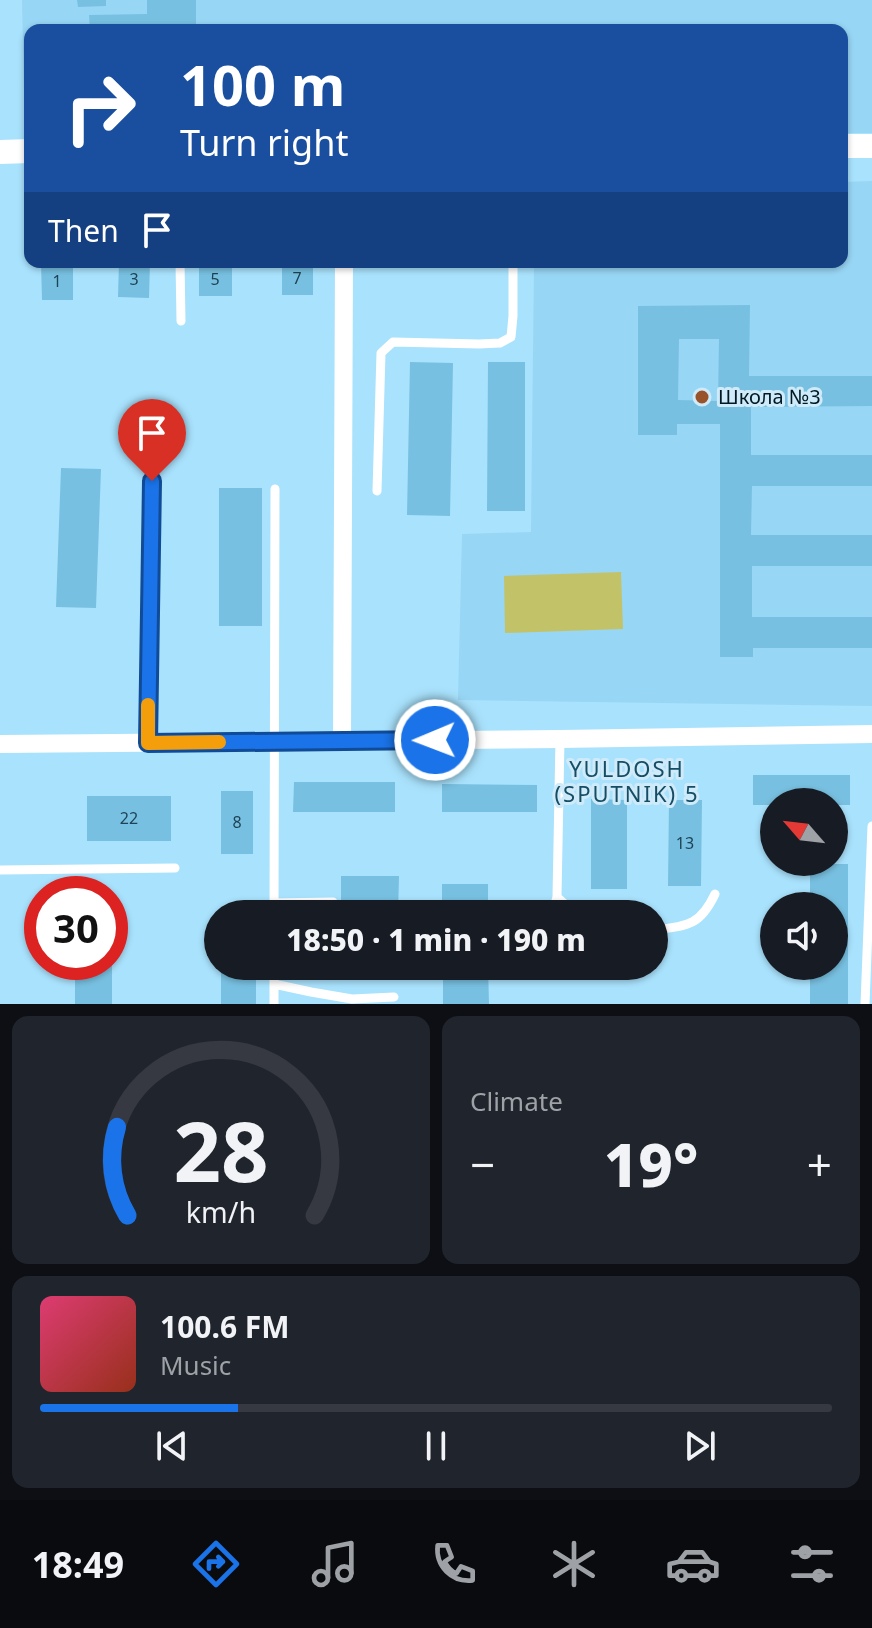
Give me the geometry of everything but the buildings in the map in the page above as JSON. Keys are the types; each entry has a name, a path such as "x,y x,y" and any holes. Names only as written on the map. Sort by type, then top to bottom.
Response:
{"street":[{"path":"848,146 872,146"},
{"path":"0,152 24,151"},
{"path":"342,741 344,268"},
{"path":"0,744 872,734"}],"lane":[{"path":"180,268 181,321"},
{"path":"377,491 381,353 393,342 479,344 500,343 511,337 513,268"},
{"path":"148,743 152,481"},
{"path":"274,900 275,489"},
{"path":"556,900 560,739"},
{"path":"865,1004 869,976 872,826"},
{"path":"0,870 175,868"},
{"path":"668,928 697,920 707,911 715,894"},
{"path":"557,897 560,900"},
{"path":"274,980 274,1004"},
{"path":"274,984 352,999 394,997"}],"shaded area":[{"path":"22,0 872,0 872,133 848,133 848,24 24,24 24,91"},
{"name":"Школа №3","path":"872,181 872,706 458,700 462,534 531,532 534,268 848,268 848,182"},
{"path":"621,572 623,629 505,633 504,576"}],"slow traffic":[{"path":"148,705 148,743 219,742"}],"place":[{"name":"Школа №3","path":"702,397"}],"district":[{"name":"YULDOSH (SPUTNIK) 5","path":"627,782"}],"route":[{"path":"152,481 148,743 435,740"}]}
